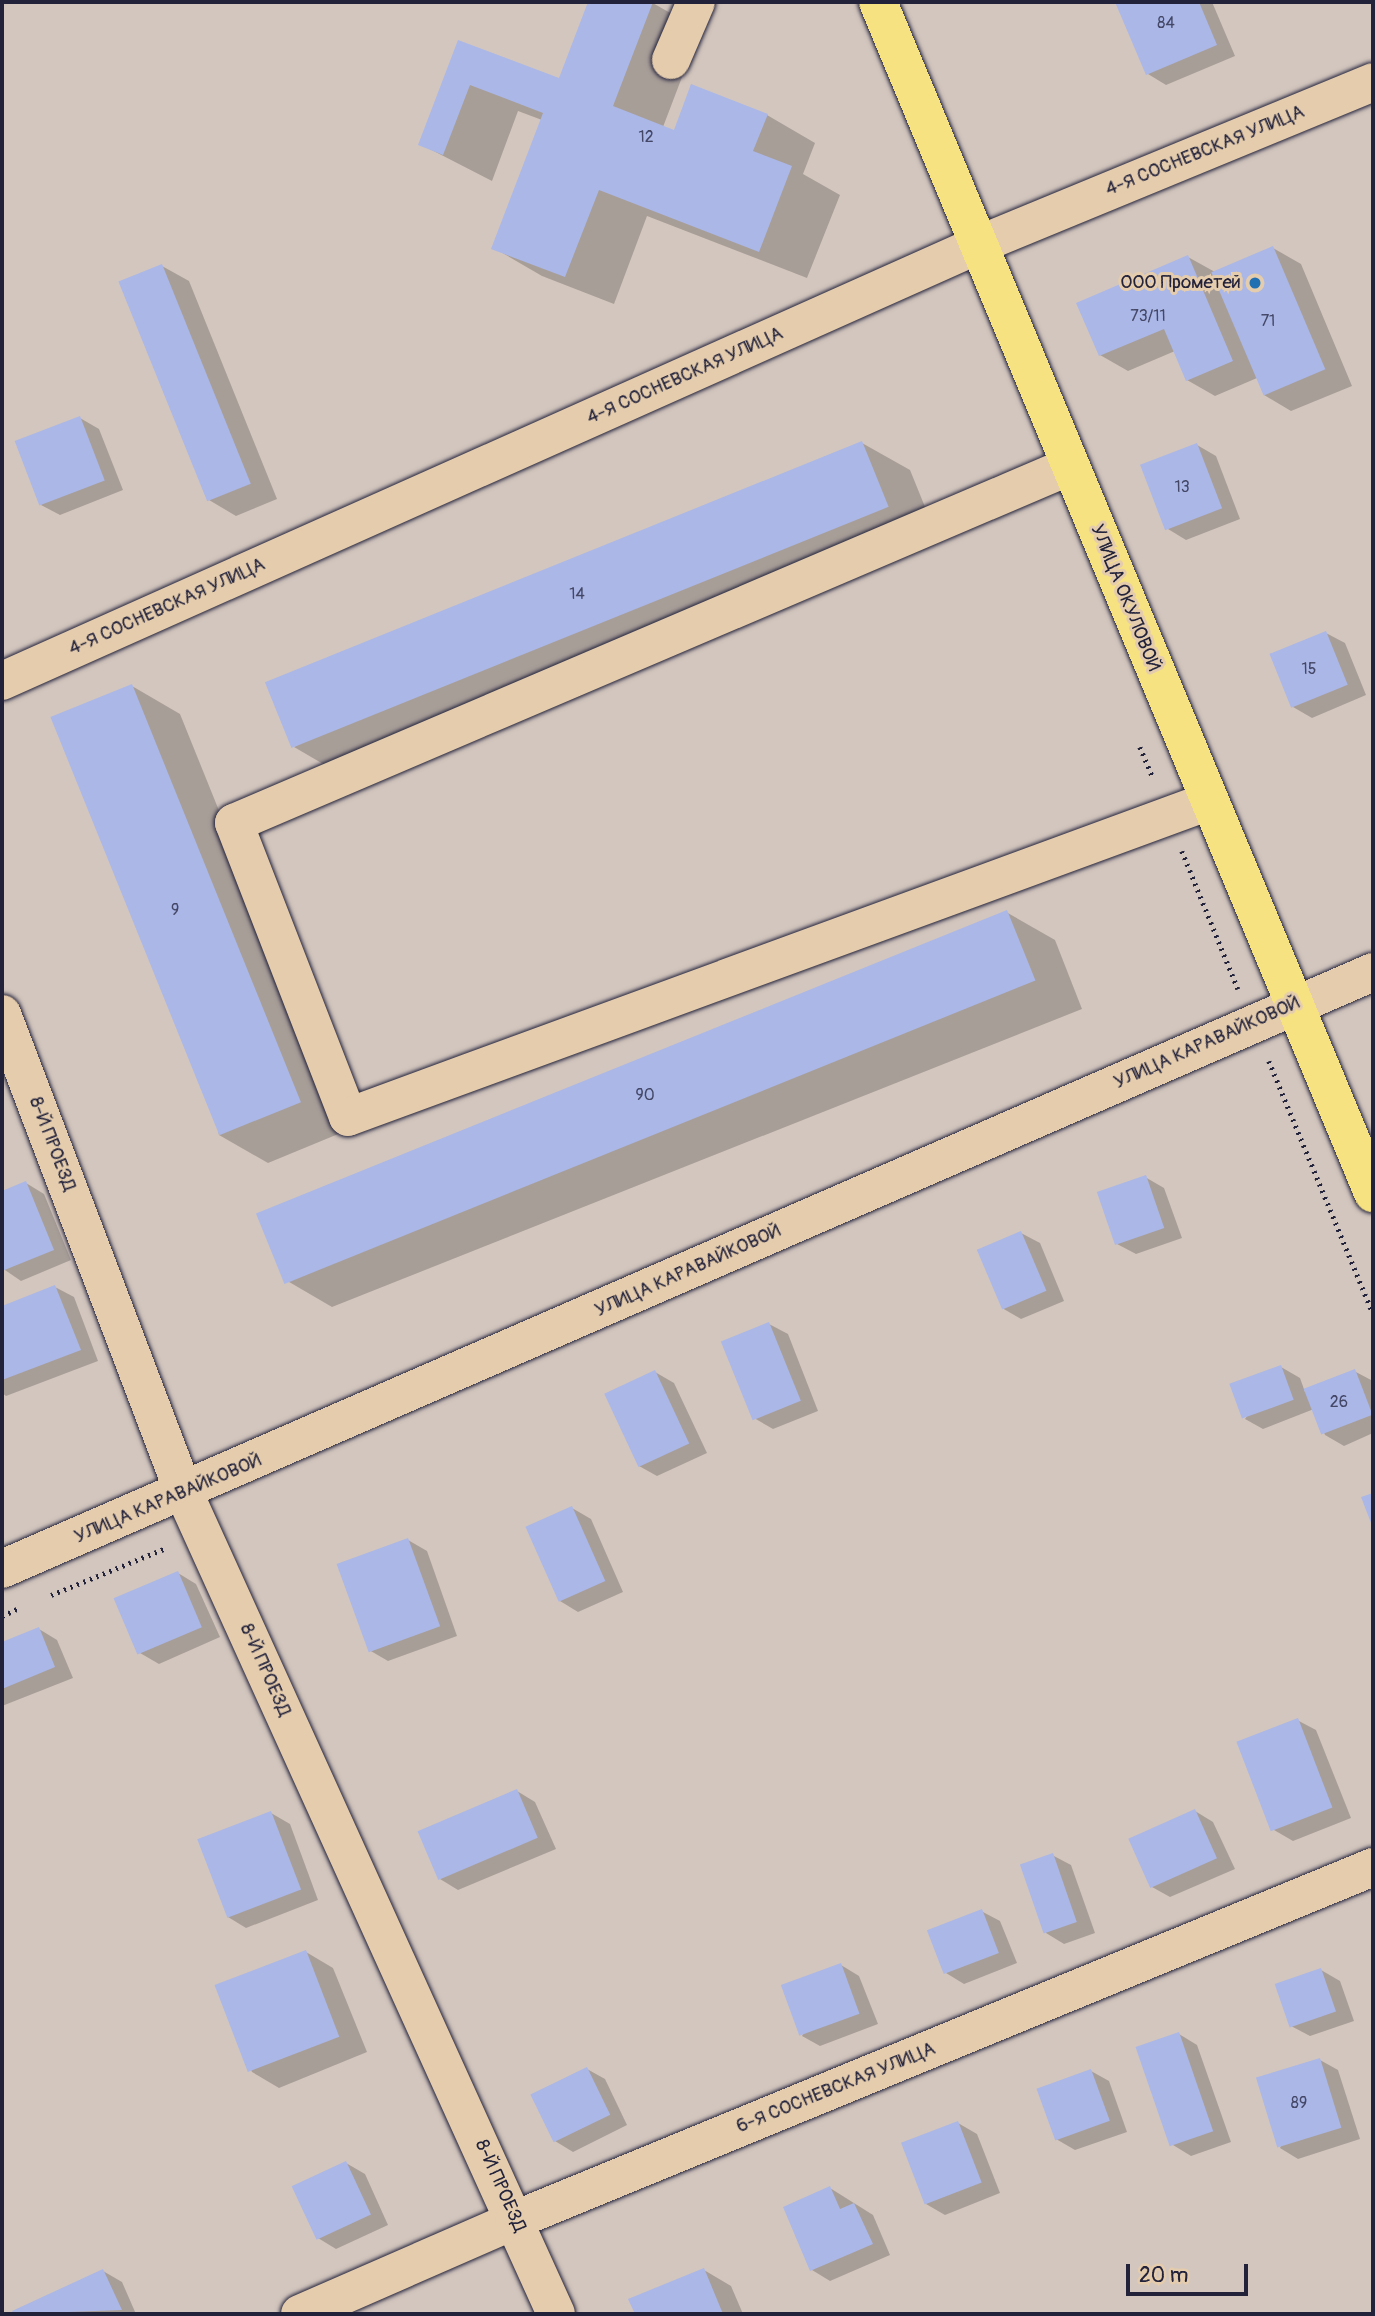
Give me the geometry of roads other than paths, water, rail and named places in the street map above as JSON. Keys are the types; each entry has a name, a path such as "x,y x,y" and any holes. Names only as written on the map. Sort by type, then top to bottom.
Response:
{"main road":[{"name":"УЛИЦА ОКУЛОВОЙ","path":"878,2 1373,1193"}],"street":[{"path":"671,60 696,2"},
{"name":"4-Я СОСНЕВСКАЯ УЛИЦА","path":"2,681 978,245 1373,82"},
{"path":"1070,466 234,823 348,1117 1209,801"},
{"name":"УЛИЦА КАРАВАЙКОВОЙ","path":"2,1569 184,1493 1294,1004 1373,972"},
{"name":"8-Й ПРОЕЗД","path":"2,1014 184,1493 556,2314"},
{"name":"6-Я СОСНЕВСКАЯ УЛИЦА","path":"300,2314 515,2220 1373,1867"}],"place":[{"name":"ООО Прометей","path":"1255,283"}]}
